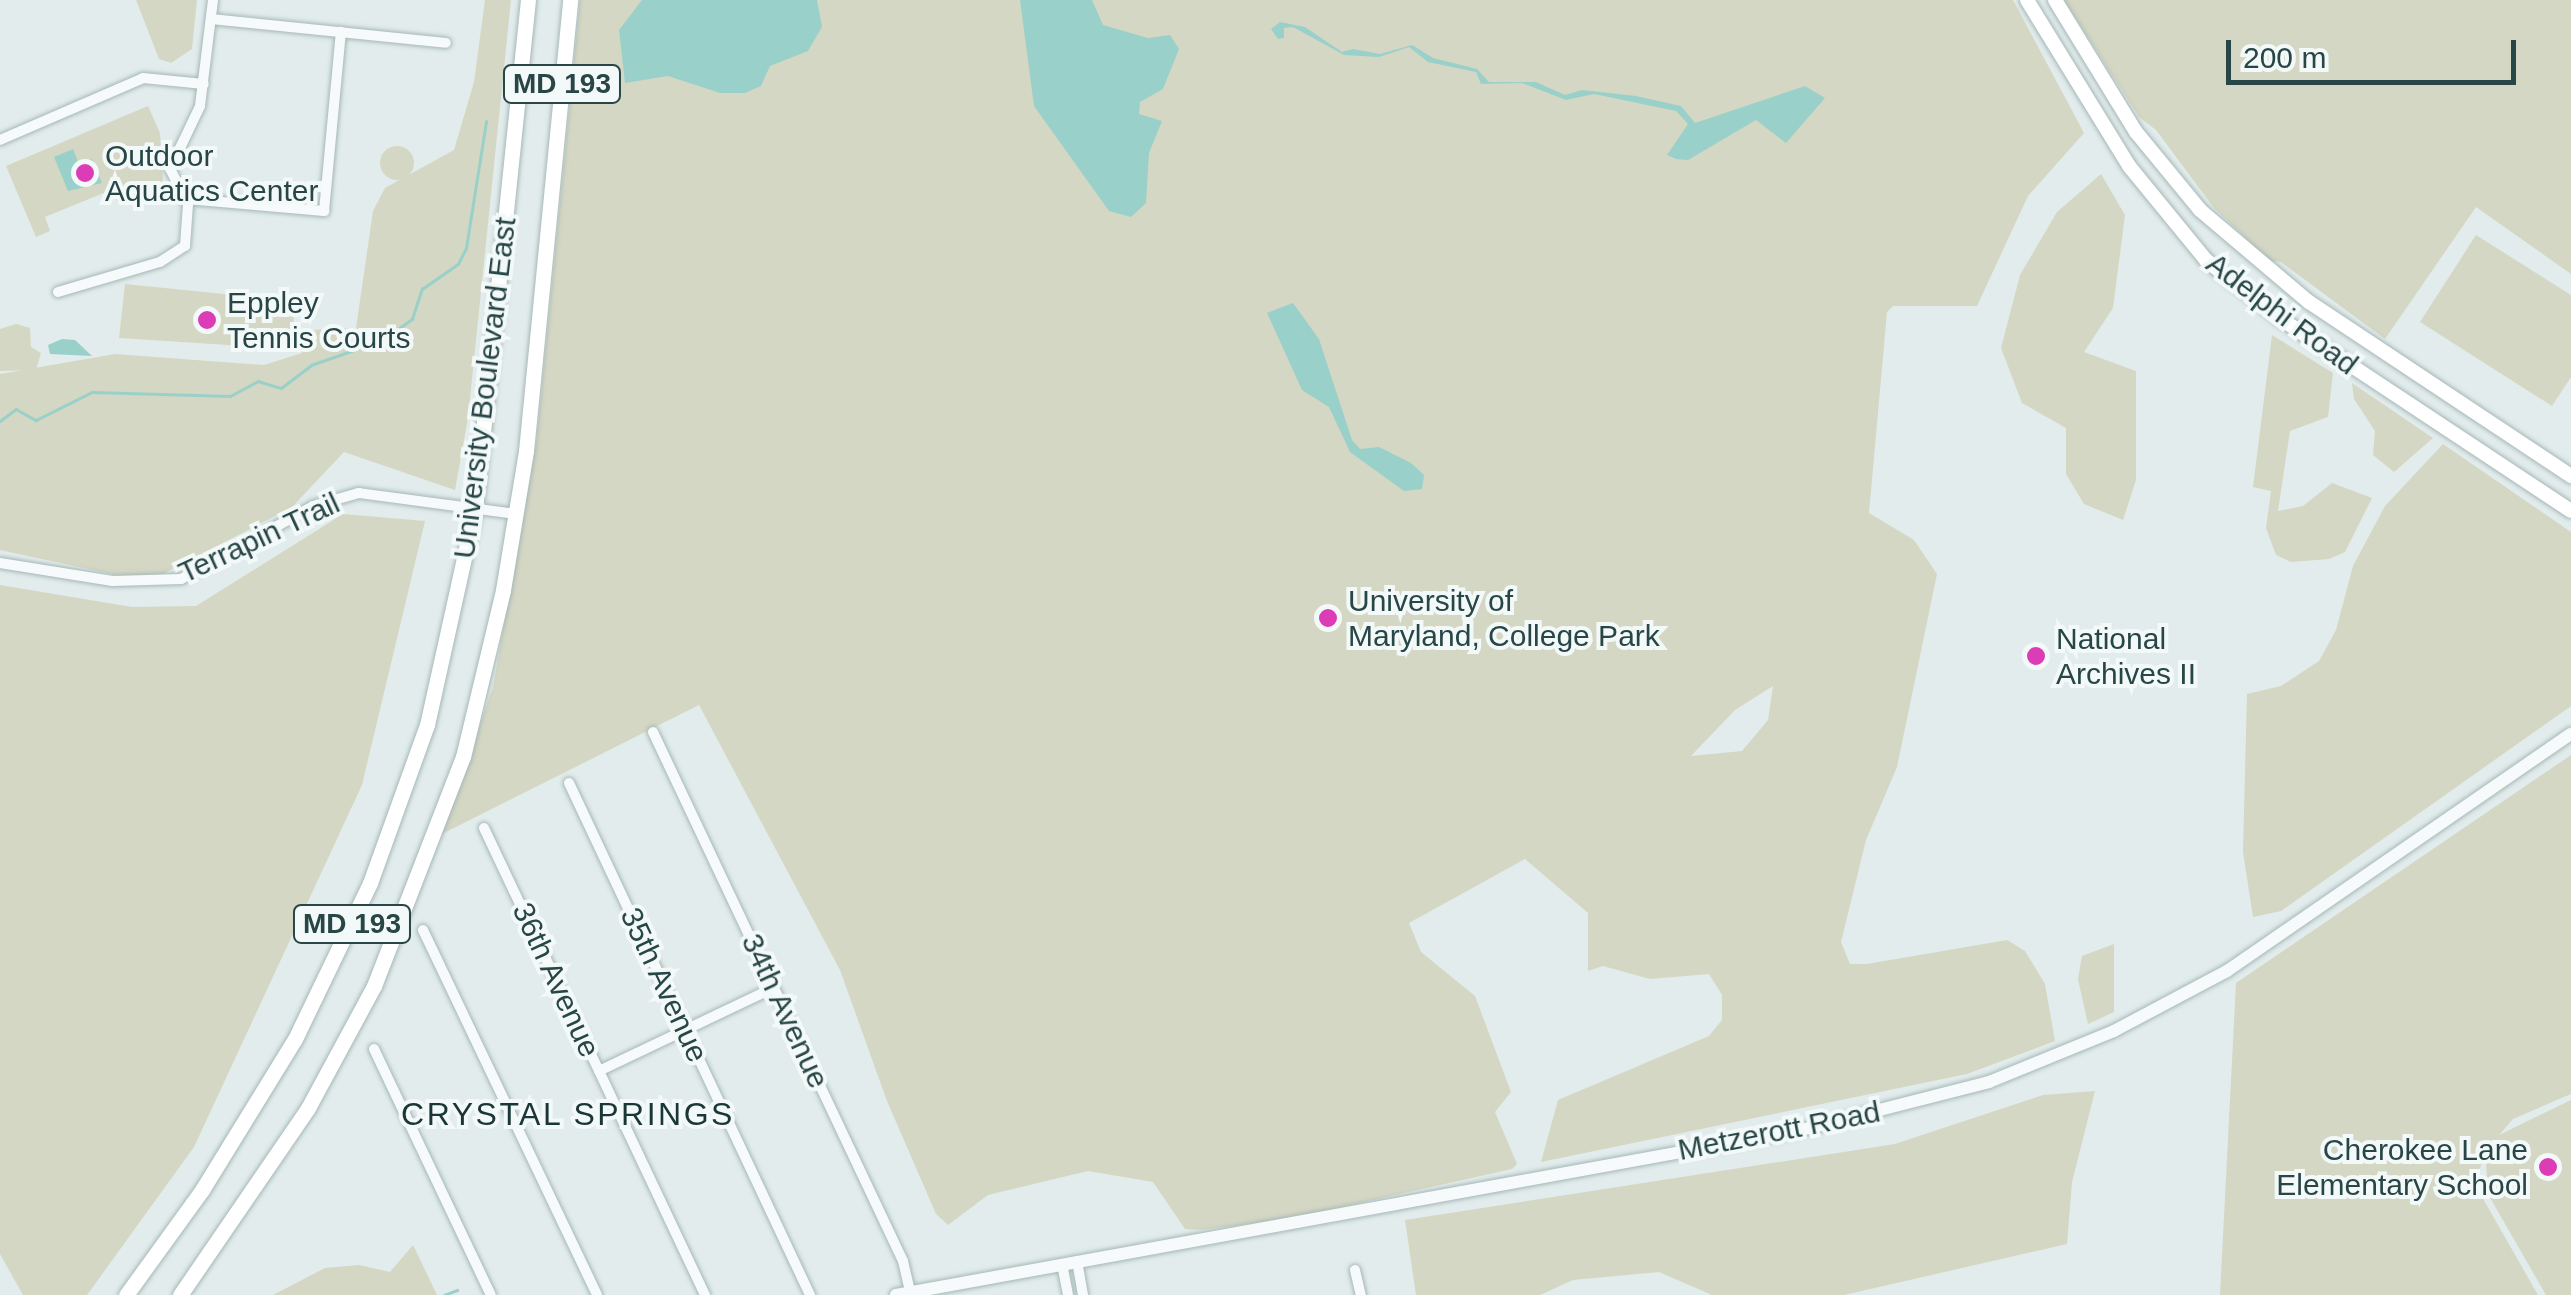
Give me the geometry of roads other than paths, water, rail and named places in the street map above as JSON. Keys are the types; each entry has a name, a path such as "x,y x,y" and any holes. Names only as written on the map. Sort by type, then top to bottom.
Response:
{"main road":[{"name":"University Boulevard East","path":"126,1295 268,1087 370,883 427,724 475,508 528,0"},
{"name":"University Boulevard East","path":"180,1295 308,1108 401,925 469,736 516,514 570,0"},
{"name":"Adelphi Road","path":"2027,0 2140,182 2206,260 2292,327 2571,511"},
{"name":"Adelphi Road","path":"2054,0 2136,132 2200,210 2309,302 2571,476"}],"street":[{"path":"58,292 181,253 188,235 186,199 171,179 170,164 197,117 213,0"},
{"path":"211,19 446,43"},
{"path":"186,199 324,212 340,32"},
{"path":"0,140 143,78 204,84"},
{"name":"Terrapin Trail","path":"0,562 163,582 181,578 338,497 380,491 516,514"},
{"name":"34th Avenue","path":"653,732 902,1261 903,1294"},
{"name":"Metzerott Road","path":"903,1294 1797,1131 1990,1082 2087,1044 2227,971 2571,734"},
{"name":"35th Avenue","path":"569,783 810,1295"},
{"name":"36th Avenue","path":"484,828 705,1295"},
{"path":"423,930 597,1295"},
{"path":"599,1072 773,988"},
{"path":"374,1049 491,1295"},
{"path":"1076,1261 1083,1295"},
{"path":"1062,1264 1068,1295"},
{"path":"1355,1270 1361,1295"}],"water":[{"path":"642,0 817,0 822,27 808,51 770,66 761,86 745,93 720,93 668,76 625,83 619,30"},
{"path":"1020,0 1092,0 1103,25 1148,38 1170,35 1179,49 1163,89 1140,102 1139,114 1162,121 1149,153 1146,203 1131,217 1109,211 1034,106"},
{"path":"1280,22 1305,27 1342,52 1353,49 1380,54 1412,45 1433,58 1477,69 1489,82 1536,82 1565,95 1582,90 1636,96 1681,106 1695,123 1805,86 1825,98 1786,143 1756,120 1688,160 1676,159 1667,155 1688,124 1676,111 1594,94 1566,100 1522,83 1481,84 1476,72 1428,62 1409,47 1379,57 1344,55 1293,27 1284,28 1284,38 1278,39 1271,29"},
{"path":"73,149 79,164 92,159 102,183 68,191 54,157"},
{"path":"1293,303 1319,339 1352,440 1360,449 1379,447 1411,463 1424,475 1422,489 1404,491 1350,452 1329,407 1302,390 1267,313"},
{"path":"62,339 75,340 92,356 50,354 48,345"}],"waterway":[{"path":"0,421 16,409 36,420 92,392 230,396 258,381 281,388 311,365 383,340 412,319 422,289 458,264 466,248 486,122"},
{"path":"444,1295 457,1290"}],"place":[{"name":"Outdoor Aquatics Center","path":"85,173"},
{"name":"Eppley Tennis Courts","path":"207,320"},
{"name":"University of Maryland, College Park","path":"1328,618"},
{"name":"National Archives II","path":"2036,656"},
{"name":"Cherokee Lane Elementary School","path":"2548,1167"}],"district":[{"name":"CRYSTAL SPRINGS","path":"568,1114"}]}
